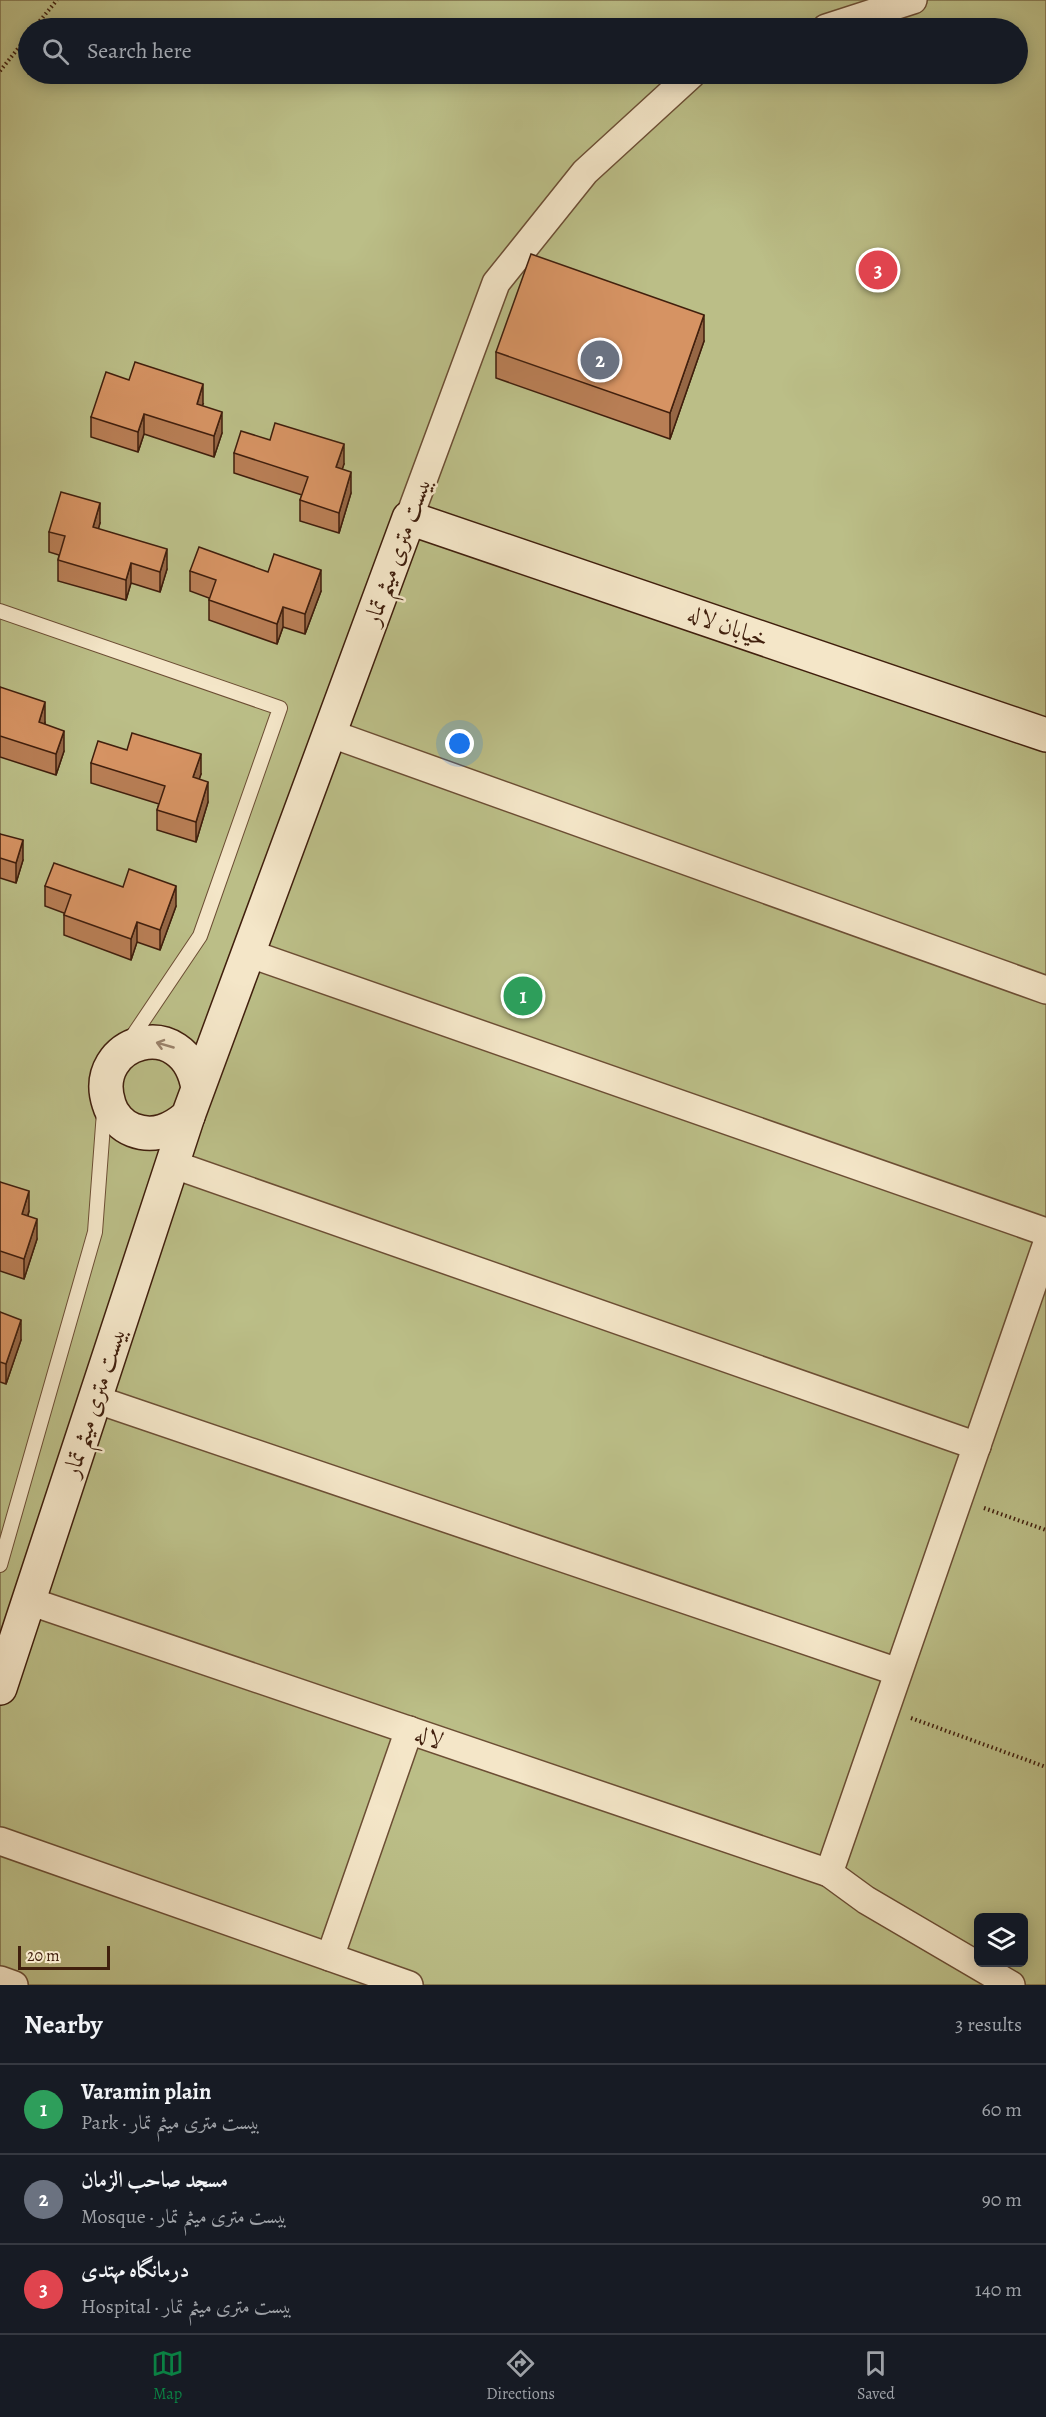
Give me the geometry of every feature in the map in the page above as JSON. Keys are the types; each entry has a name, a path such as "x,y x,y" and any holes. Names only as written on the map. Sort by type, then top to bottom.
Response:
{"street":[{"path":"857,18 913,0"},
{"name":"بیست متری میثم تمار","path":"0,1688 193,1102 496,283 585,172 681,84"},
{"name":"خیابان لاله","path":"409,518 1046,735"},
{"path":"329,734 1046,990"},
{"path":"248,953 1046,1232"},
{"path":"148,1042 164,1043 177,1049 188,1060 195,1073 193,1102 176,1127 162,1132 147,1133 132,1130 110,1109 106,1095 106,1079 111,1065 121,1053 134,1045 148,1042"},
{"path":"172,1164 976,1446"},
{"path":"829,1874 1046,1246"},
{"path":"95,1399 898,1672"},
{"name":"لاله","path":"29,1601 829,1874 866,1900 1011,1985"},
{"path":"330,1957 408,1730"},
{"path":"0,1841 408,1985"},
{"path":"0,1980 14,1985"}],"lane":[{"path":"0,611 280,708 200,936 121,1053"},
{"path":"0,1565 95,1232 106,1095"}],"path":[{"path":"42,18 57,0"},
{"path":"0,71 18,48"},
{"path":"958,1498 1046,1530"},
{"path":"885,1708 1046,1767"}],"green space":[{"path":"0,0 1046,0 1046,1985 0,1985"}],"building":[{"path":"531,254 704,315 670,413 496,352"},
{"path":"135,362 203,384 197,404 222,412 214,436 144,414 138,432 91,417 106,372 129,380"},
{"path":"275,423 344,444 336,467 351,472 339,513 300,500 308,477 234,453 241,431 270,440"},
{"path":"61,492 100,503 93,527 167,549 160,572 131,563 126,580 58,560 65,536 49,532"},
{"path":"199,547 268,572 274,554 321,570 305,614 283,607 277,624 209,600 216,580 190,571"},
{"path":"0,687 45,702 39,722 64,731 56,754 0,736"},
{"path":"132,733 201,754 193,777 208,782 196,822 157,810 165,786 91,763 98,741 127,750"},
{"path":"0,834 23,840 16,863 0,858"},
{"path":"54,863 123,887 129,869 176,886 160,930 137,922 131,939 64,915 71,895 45,886"},
{"path":"0,1182 29,1191 22,1214 37,1219 24,1259 0,1251"},
{"path":"0,1312 21,1320 6,1364 0,1362"}],"place":[{"name":"درمانگاه مهتدی","path":"878,270"},
{"name":"مسجد صاحب الزمان","path":"600,360"},
{"name":"Varamin plain","path":"523,996"}]}
